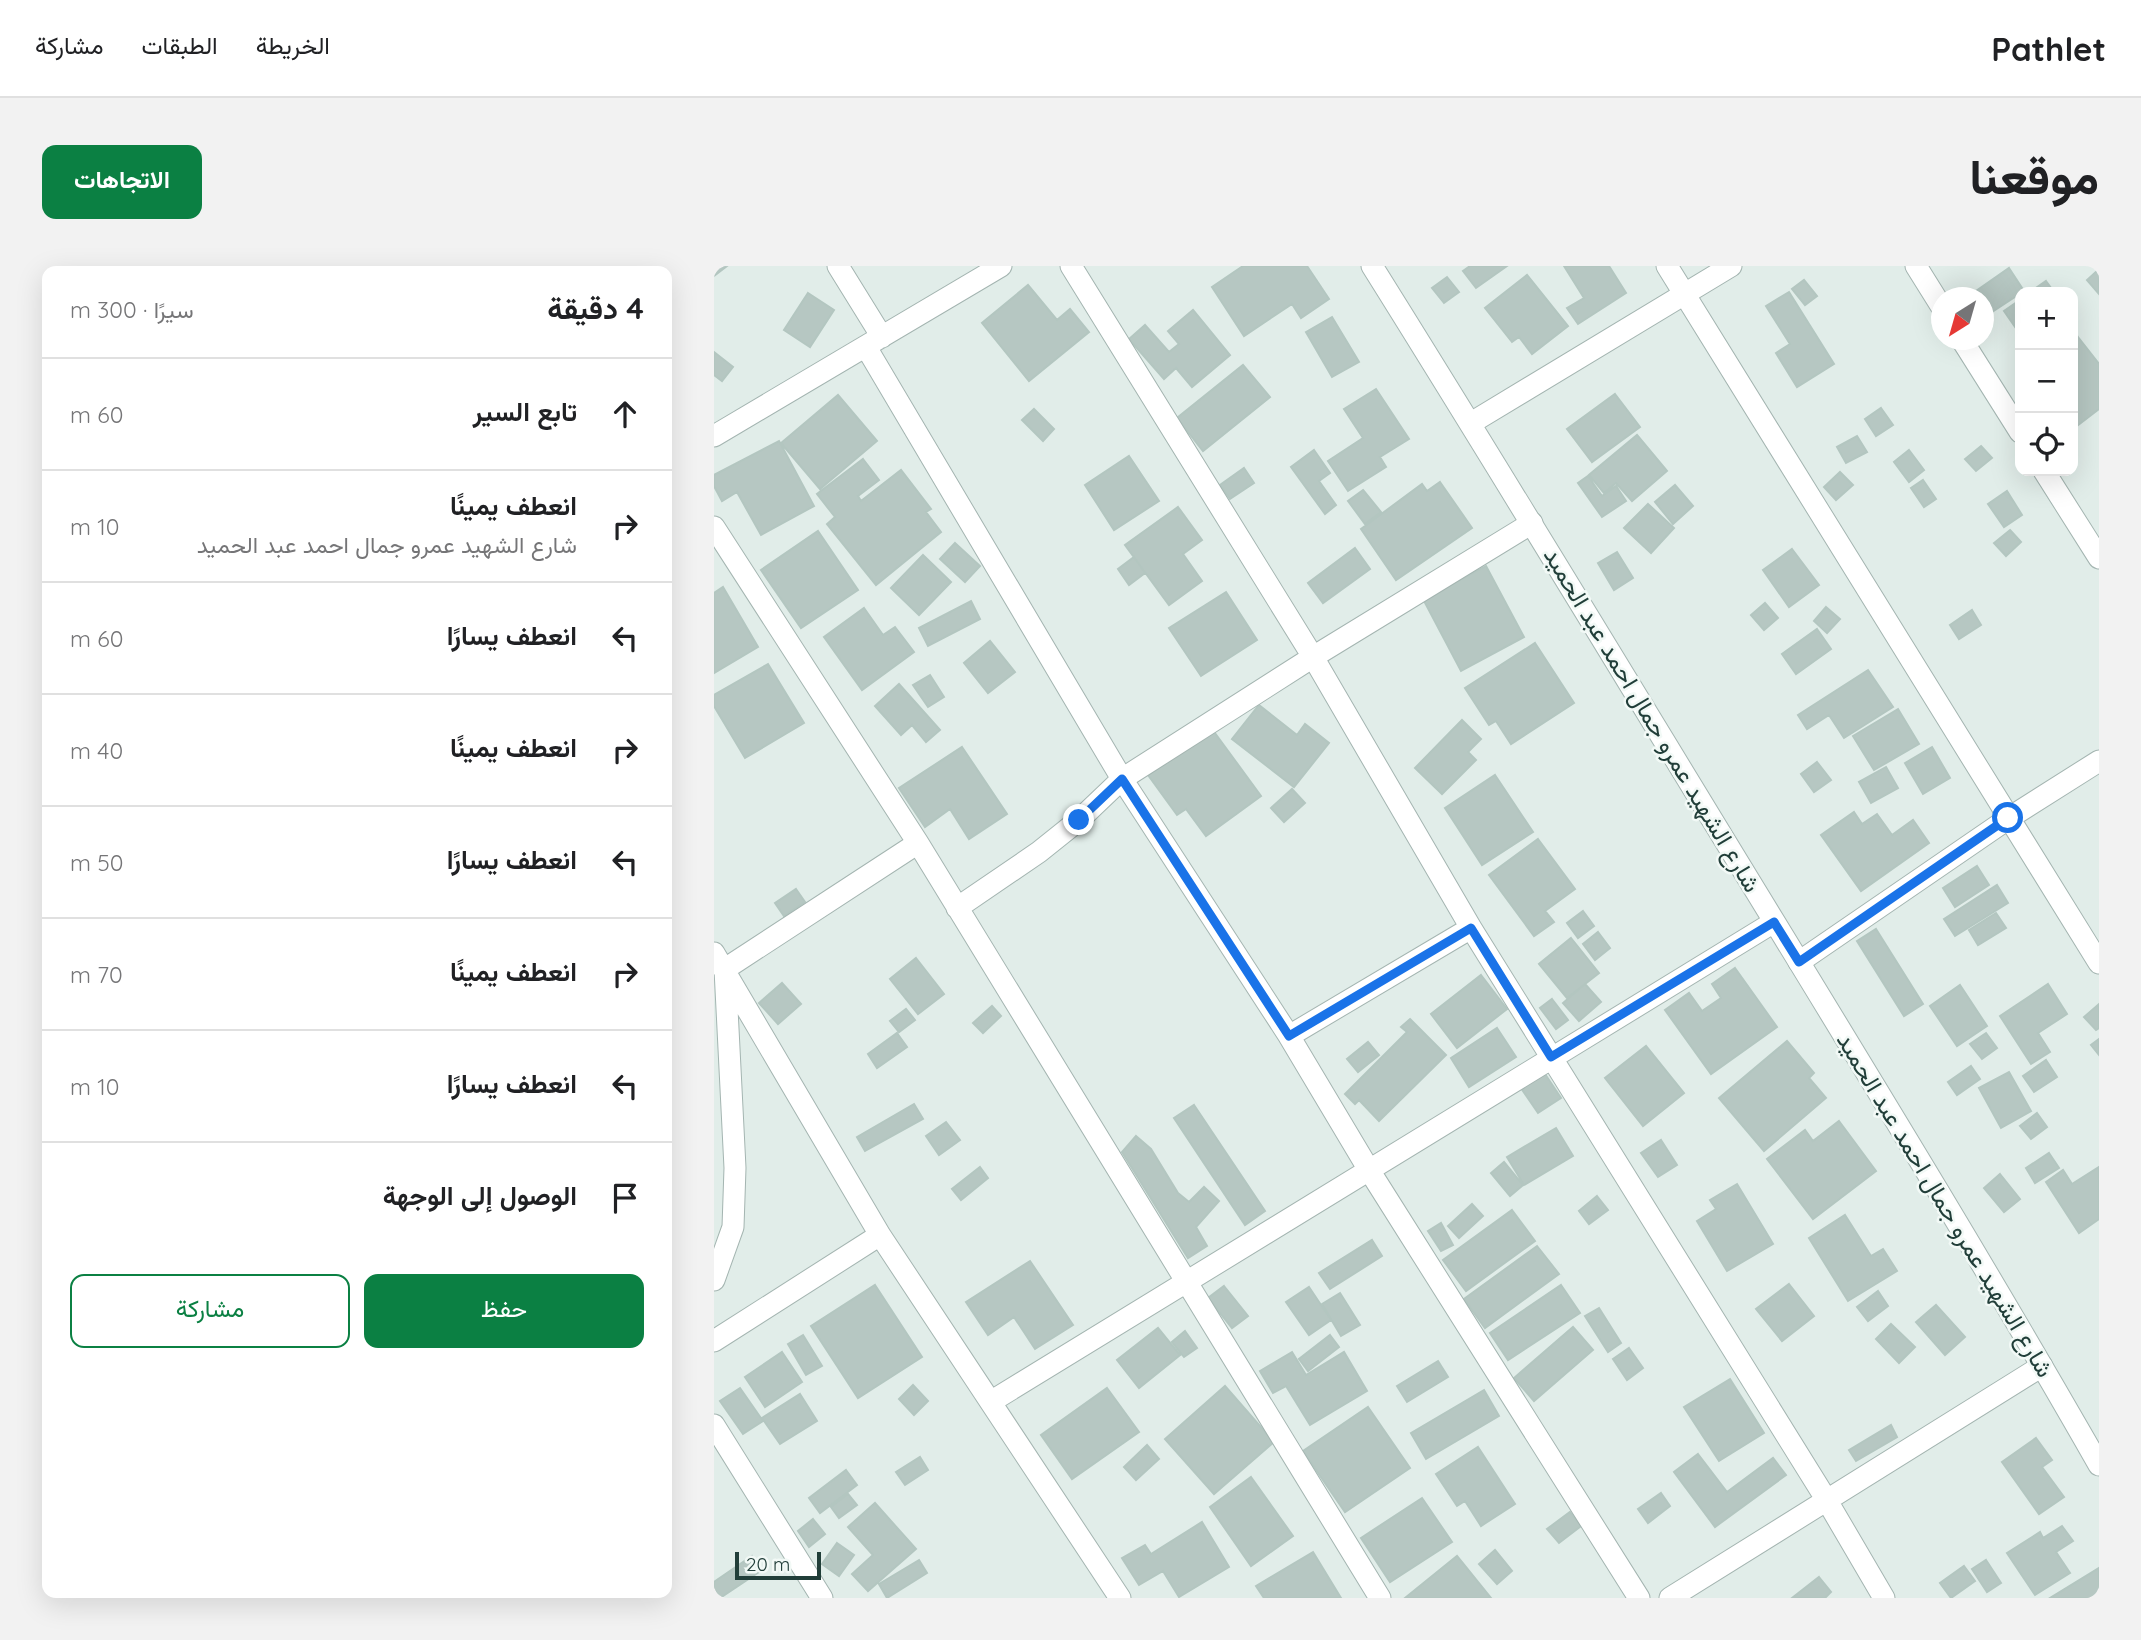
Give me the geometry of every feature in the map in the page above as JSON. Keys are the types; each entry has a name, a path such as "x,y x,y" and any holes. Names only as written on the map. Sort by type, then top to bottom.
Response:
{"street":[{"path":"838,266 874,342 1122,779 1289,1036 1369,1170 1639,1598"},
{"path":"714,436 1001,266"},
{"path":"1071,266 1313,657 1471,928 1826,1499 1884,1598"},
{"name":"شارع الشهيد عمرو جمال احمد عبد الحميد","path":"1372,266 1471,423 1799,962 2099,1465"},
{"path":"1667,266 2099,963"},
{"path":"1471,423 1731,266"},
{"path":"1916,266 1931,290"},
{"path":"1968,350 2015,424"},
{"path":"2047,476 2099,558"},
{"path":"957,908 1039,852 1079,820 1122,779 1313,657 1532,523"},
{"path":"714,527 918,843 1380,1598"},
{"path":"1799,962 2008,818 2099,761"},
{"path":"720,961 918,843"},
{"path":"992,1401 1774,922"},
{"path":"1289,1036 1471,928"},
{"path":"720,961 880,1235 1120,1598"},
{"path":"714,1280 733,1227 735,1168 720,961"},
{"path":"714,1341 880,1235"},
{"path":"1670,1598 2042,1366"},
{"path":"714,1425 815,1595"}],"building":[{"path":"714,266 727,266 714,276"},
{"path":"1243,266 1307,266 1329,299 1301,318 1292,304 1244,336 1212,287"},
{"path":"1470,266 1507,266 1476,288 1463,271"},
{"path":"1564,266 1609,266 1626,293 1578,324 1567,308 1584,298"},
{"path":"2009,268 2021,287 2015,287 2015,297 1994,311 1994,287 1982,287"},
{"path":"2099,269 2099,294 2087,280"},
{"path":"1527,275 1568,326 1532,354 1519,337 1512,342 1485,308"},
{"path":"1447,277 1459,292 1444,303 1432,288"},
{"path":"1804,280 1817,296 1805,305 1792,289"},
{"path":"2046,281 2050,287 2037,287"},
{"path":"1028,285 1057,320 1070,309 1089,332 1029,381 982,323"},
{"path":"1789,292 1834,364 1797,387 1776,353 1790,344 1766,306"},
{"path":"808,293 834,310 810,347 784,330"},
{"path":"2015,303 2015,327 2004,311"},
{"path":"1193,310 1230,355 1192,387 1176,368 1164,379 1129,339 1145,325 1169,352 1179,344 1168,331"},
{"path":"1332,317 1359,362 1332,377 1306,332"},
{"path":"2078,337 2099,364 2099,409 2078,425"},
{"path":"714,352 733,367 722,381 714,375"},
{"path":"1243,365 1270,397 1203,451 1177,418"},
{"path":"1376,389 1409,439 1380,457 1386,467 1348,491 1328,461 1363,438 1344,409"},
{"path":"1615,394 1640,427 1592,462 1567,429"},
{"path":"838,395 877,441 820,489 781,443"},
{"path":"1881,408 1893,425 1876,436 1865,419"},
{"path":"1034,409 1054,429 1043,441 1022,420"},
{"path":"1637,435 1667,471 1632,501 1616,483 1604,493 1589,475"},
{"path":"1857,436 1867,452 1846,463 1837,447"},
{"path":"779,441 814,506 761,535 737,492 722,501 714,486 714,475"},
{"path":"1981,446 1992,458 1976,471 1965,459"},
{"path":"1314,450 1330,473 1319,481 1336,505 1325,514 1291,467"},
{"path":"1909,450 1924,470 1909,482 1894,462"},
{"path":"1129,456 1159,501 1114,530 1085,485"},
{"path":"863,459 879,480 858,496 861,501 901,470 931,509 926,512 941,532 876,585 827,524 835,517 817,494"},
{"path":"1244,468 1254,483 1230,499 1220,485"},
{"path":"1840,472 1853,485 1836,500 1824,487"},
{"path":"1588,476 1602,496 1616,486 1626,501 1602,517 1578,483"},
{"path":"1923,480 1936,499 1924,507 1911,488"},
{"path":"1440,482 1472,528 1396,580 1361,529 1422,484 1427,491"},
{"path":"1675,485 1693,506 1673,524 1655,502"},
{"path":"1363,490 1381,512 1365,524 1348,501"},
{"path":"2007,491 2022,515 2004,527 1988,504"},
{"path":"1648,504 1674,528 1651,553 1624,528"},
{"path":"1178,507 1202,540 1183,554 1202,581 1169,605 1125,545"},
{"path":"2010,530 2021,542 2006,556 1994,543"},
{"path":"818,531 858,590 801,628 761,570"},
{"path":"955,543 980,566 965,582 940,559"},
{"path":"1355,548 1370,569 1323,603 1308,583"},
{"path":"1792,549 1819,585 1789,607 1763,570"},
{"path":"1617,552 1633,578 1614,590 1598,563"},
{"path":"923,555 951,582 919,615 891,588"},
{"path":"1134,557 1145,573 1129,585 1118,569"},
{"path":"1486,566 1524,637 1461,671 1423,599"},
{"path":"723,587 758,647 714,673 714,593"},
{"path":"1226,592 1257,640 1201,676 1169,628"},
{"path":"971,601 980,619 928,646 919,628"},
{"path":"1765,603 1778,618 1764,630 1751,615"},
{"path":"1826,607 1840,619 1827,633 1814,621"},
{"path":"864,608 883,635 895,627 914,652 862,690 824,637"},
{"path":"1972,610 1981,625 1959,639 1950,625"},
{"path":"1817,629 1831,649 1796,674 1782,654"},
{"path":"990,641 1015,672 988,693 964,663"},
{"path":"1535,643 1574,703 1511,744 1496,721 1489,725 1465,688"},
{"path":"768,664 804,723 745,758 714,706 714,695"},
{"path":"1868,670 1893,707 1844,738 1829,715 1807,729 1798,715"},
{"path":"930,675 944,697 928,707 913,685"},
{"path":"899,684 940,730 926,742 912,725 901,735 875,706"},
{"path":"1259,705 1297,735 1305,724 1329,743 1294,787 1232,739"},
{"path":"1898,709 1919,744 1874,770 1853,736"},
{"path":"1462,720 1481,739 1468,752 1476,760 1442,794 1415,768"},
{"path":"1212,729 1261,796 1206,836 1186,809 1177,815 1148,775"},
{"path":"962,747 1007,814 969,839 950,809 925,827 899,788"},
{"path":"1932,747 1950,778 1923,794 1905,763"},
{"path":"1817,762 1831,780 1814,792 1801,774"},
{"path":"1886,767 1898,788 1871,803 1859,782"},
{"path":"1495,775 1533,832 1482,865 1445,808"},
{"path":"1292,789 1305,803 1284,822 1271,808"},
{"path":"1854,812 1862,824 1877,814 1892,835 1913,820 1929,843 1861,891 1821,835"},
{"path":"1538,839 1575,889 1545,911 1554,922 1534,936 1489,875"},
{"path":"1977,866 1989,885 1955,907 1943,888"},
{"path":"1997,885 2008,903 1955,936 1944,919"},
{"path":"796,889 805,902 784,916 775,903"},
{"path":"1583,911 1594,926 1578,938 1567,923"},
{"path":"1996,913 2006,928 1978,945 1969,930"},
{"path":"1876,929 1923,1004 1904,1016 1857,941"},
{"path":"1598,932 1610,948 1595,960 1583,944"},
{"path":"1571,938 1599,973 1567,998 1539,964"},
{"path":"916,958 944,994 918,1014 890,979"},
{"path":"1735,968 1777,1027 1711,1074 1665,1010 1689,993 1702,1011 1721,998 1712,984"},
{"path":"1481,975 1507,1009 1457,1048 1431,1014"},
{"path":"782,983 801,1004 778,1024 759,1003"},
{"path":"1585,984 1601,1002 1579,1021 1563,1003"},
{"path":"2048,984 2067,1014 2038,1033 2050,1052 2031,1064 2000,1016"},
{"path":"1960,985 1987,1026 1957,1046 1930,1006"},
{"path":"1552,999 1568,1020 1556,1029 1540,1008"},
{"path":"2099,1004 2099,1028 2096,1030 2084,1017"},
{"path":"992,1006 1001,1016 983,1033 973,1023"},
{"path":"906,1009 915,1020 899,1032 890,1021"},
{"path":"1410,1019 1446,1055 1379,1121 1359,1100 1355,1104 1345,1094 1407,1032 1401,1027"},
{"path":"1497,1028 1516,1057 1469,1087 1451,1058"},
{"path":"897,1033 907,1047 877,1068 868,1054"},
{"path":"1986,1033 1997,1048 1982,1059 1970,1044"},
{"path":"2099,1039 2099,1055 2091,1045"},
{"path":"1787,1041 1814,1073 1809,1078 1826,1098 1764,1151 1719,1098"},
{"path":"1368,1042 1379,1055 1358,1072 1347,1059"},
{"path":"1646,1046 1684,1093 1643,1126 1605,1078"},
{"path":"2046,1060 2057,1077 2034,1092 2023,1076"},
{"path":"1971,1066 1980,1079 1957,1095 1948,1082"},
{"path":"2009,1072 2031,1111 2001,1128 1979,1088"},
{"path":"1545,1074 1561,1098 1538,1113 1521,1088"},
{"path":"914,1104 923,1119 865,1151 857,1137"},
{"path":"1194,1105 1265,1211 1245,1225 1174,1118"},
{"path":"2037,1113 2047,1127 2031,1139 2020,1126"},
{"path":"1839,1121 1876,1171 1813,1219 1767,1159 1805,1130 1813,1141"},
{"path":"946,1122 960,1140 939,1155 926,1136"},
{"path":"1556,1128 1573,1156 1524,1185 1507,1157"},
{"path":"1136,1136 1151,1149 1178,1193 1189,1202 1204,1187 1219,1201 1196,1227 1207,1246 1188,1258 1122,1152"},
{"path":"1661,1140 1677,1165 1658,1177 1641,1153"},
{"path":"2049,1153 2059,1168 2035,1183 2026,1168"},
{"path":"1504,1162 1523,1185 1510,1196 1491,1173"},
{"path":"980,1167 988,1178 961,1200 952,1189"},
{"path":"2099,1167 2099,1219 2079,1233 2046,1182 2063,1170 2072,1184"},
{"path":"2000,1174 2020,1199 2004,1212 1984,1188"},
{"path":"1737,1184 1773,1244 1727,1271 1697,1221 1716,1209 1710,1200"},
{"path":"1597,1196 1608,1210 1589,1224 1579,1211"},
{"path":"1472,1204 1483,1216 1459,1238 1448,1226"},
{"path":"1512,1210 1535,1241 1466,1291 1443,1260"},
{"path":"1845,1215 1871,1256 1883,1249 1897,1271 1848,1301 1809,1238"},
{"path":"1441,1223 1453,1245 1441,1251 1428,1231"},
{"path":"1372,1240 1382,1256 1330,1289 1319,1273"},
{"path":"1537,1246 1559,1274 1485,1328 1464,1299"},
{"path":"1030,1261 1073,1325 1035,1349 1014,1317 988,1335 966,1302"},
{"path":"1789,1284 1814,1316 1782,1341 1756,1309"},
{"path":"875,1285 922,1357 858,1398 811,1326"},
{"path":"1561,1285 1580,1313 1508,1360 1490,1333"},
{"path":"1224,1286 1248,1316 1232,1328 1208,1298"},
{"path":"1309,1287 1331,1320 1309,1335 1286,1302"},
{"path":"1878,1291 1888,1306 1868,1321 1857,1307"},
{"path":"1340,1293 1360,1325 1341,1336 1322,1304"},
{"path":"1936,1305 1965,1337 1945,1355 1916,1322"},
{"path":"1599,1308 1621,1343 1608,1352 1585,1316"},
{"path":"1891,1324 1915,1347 1899,1363 1876,1339"},
{"path":"1573,1327 1593,1350 1534,1401 1514,1378"},
{"path":"1158,1328 1180,1355 1139,1388 1117,1360"},
{"path":"1185,1331 1197,1348 1184,1357 1172,1342"},
{"path":"803,1335 822,1366 806,1375 788,1344"},
{"path":"1330,1335 1339,1347 1308,1371 1299,1359"},
{"path":"1629,1348 1643,1368 1627,1380 1613,1359"},
{"path":"782,1352 802,1382 765,1407 745,1377"},
{"path":"1292,1352 1306,1375 1344,1352 1367,1391 1310,1425 1286,1386 1273,1393 1260,1371"},
{"path":"1438,1361 1448,1377 1407,1402 1397,1386"},
{"path":"1730,1379 1764,1433 1719,1461 1684,1407"},
{"path":"913,1385 928,1401 914,1415 899,1399"},
{"path":"1225,1386 1274,1442 1214,1494 1165,1439"},
{"path":"740,1388 763,1421 743,1434 720,1401"},
{"path":"1107,1388 1139,1432 1072,1479 1041,1435"},
{"path":"1484,1390 1499,1416 1426,1459 1411,1433"},
{"path":"800,1394 817,1421 780,1444 762,1418"},
{"path":"1368,1407 1410,1468 1345,1512 1303,1451"},
{"path":"1891,1425 1897,1437 1856,1461 1849,1450"},
{"path":"2036,1438 2052,1460 2042,1467 2064,1497 2039,1514 2002,1462"},
{"path":"1147,1445 1159,1459 1136,1480 1124,1467"},
{"path":"1478,1447 1515,1504 1481,1526 1465,1501 1457,1506 1436,1474"},
{"path":"1698,1454 1727,1492 1773,1458 1786,1475 1715,1527 1674,1472"},
{"path":"920,1457 928,1470 905,1485 896,1472"},
{"path":"846,1470 857,1485 820,1513 809,1498"},
{"path":"1251,1477 1293,1536 1251,1566 1210,1507"},
{"path":"1661,1493 1670,1506 1648,1523 1638,1509"},
{"path":"848,1494 857,1505 839,1518 831,1507"},
{"path":"1422,1498 1452,1542 1390,1582 1361,1538"},
{"path":"875,1503 916,1549 868,1591 852,1574 873,1555 848,1527"},
{"path":"1570,1512 1581,1526 1559,1543 1547,1529"},
{"path":"813,1519 825,1534 809,1547 798,1531"},
{"path":"1202,1522 1229,1567 1179,1597 1163,1571 1139,1585 1122,1558 1145,1545 1151,1554"},
{"path":"2062,1526 2073,1541 2056,1552 2070,1573 2035,1595 2007,1553 2040,1532 2043,1538"},
{"path":"837,1543 854,1555 839,1576 822,1564"},
{"path":"1495,1550 1512,1571 1497,1584 1479,1564"},
{"path":"1313,1552 1341,1598 1264,1598 1256,1586"},
{"path":"752,1556 762,1570 720,1598 714,1589 714,1582"},
{"path":"1457,1556 1491,1598 1405,1598"},
{"path":"919,1560 927,1573 887,1598 879,1584"},
{"path":"1986,1560 2001,1583 1987,1592 1972,1569"},
{"path":"1964,1566 1975,1581 1951,1598 1940,1583"},
{"path":"2099,1568 2099,1598 2050,1598"},
{"path":"1819,1577 1831,1592 1825,1598 1792,1598"}],"route":[{"path":"1079,820 1122,779 1289,1036 1471,928 1551,1057 1774,922 1799,962 2008,818"}]}
